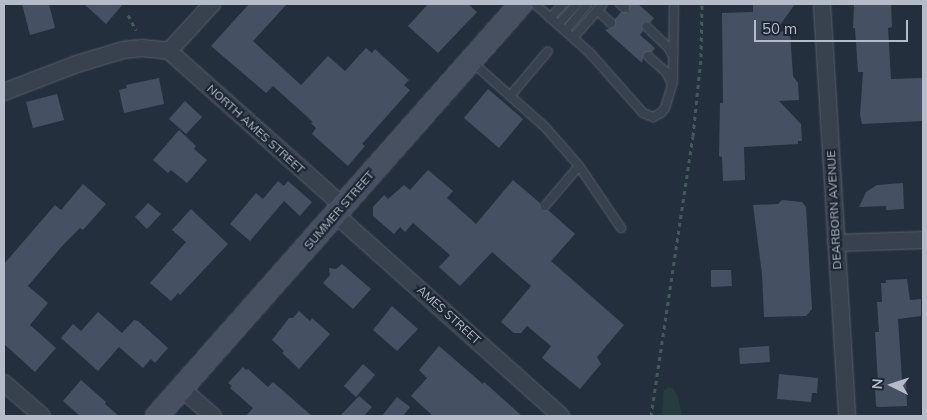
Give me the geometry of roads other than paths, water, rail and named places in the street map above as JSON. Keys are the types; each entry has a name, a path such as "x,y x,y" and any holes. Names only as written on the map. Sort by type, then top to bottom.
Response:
{"main road":[{"name":"SUMMER STREET","path":"157,416 521,4"}],"street":[{"path":"4,92 78,64 123,50 142,48 169,51 212,4"},
{"name":"DEARBORN AVENUE","path":"822,4 847,416"},
{"name":"NORTH AMES STREET","path":"169,51 339,210"},
{"name":"AMES STREET","path":"339,210 561,416"},
{"path":"836,243 923,240"},
{"path":"4,383 42,416"},
{"path":"182,389 213,416"}],"lane":[{"path":"535,4 606,69 645,115 656,116 663,112 672,86 675,66 674,4"},
{"path":"550,18 563,4"},
{"path":"562,28 577,4"},
{"path":"562,28 588,4"},
{"path":"573,38 603,4"},
{"path":"597,10 611,23"},
{"path":"646,27 668,47 675,66"},
{"path":"511,95 548,51"},
{"path":"648,56 670,76 672,86"},
{"path":"471,61 536,117 579,166 621,228"},
{"path":"545,206 579,166"}]}
